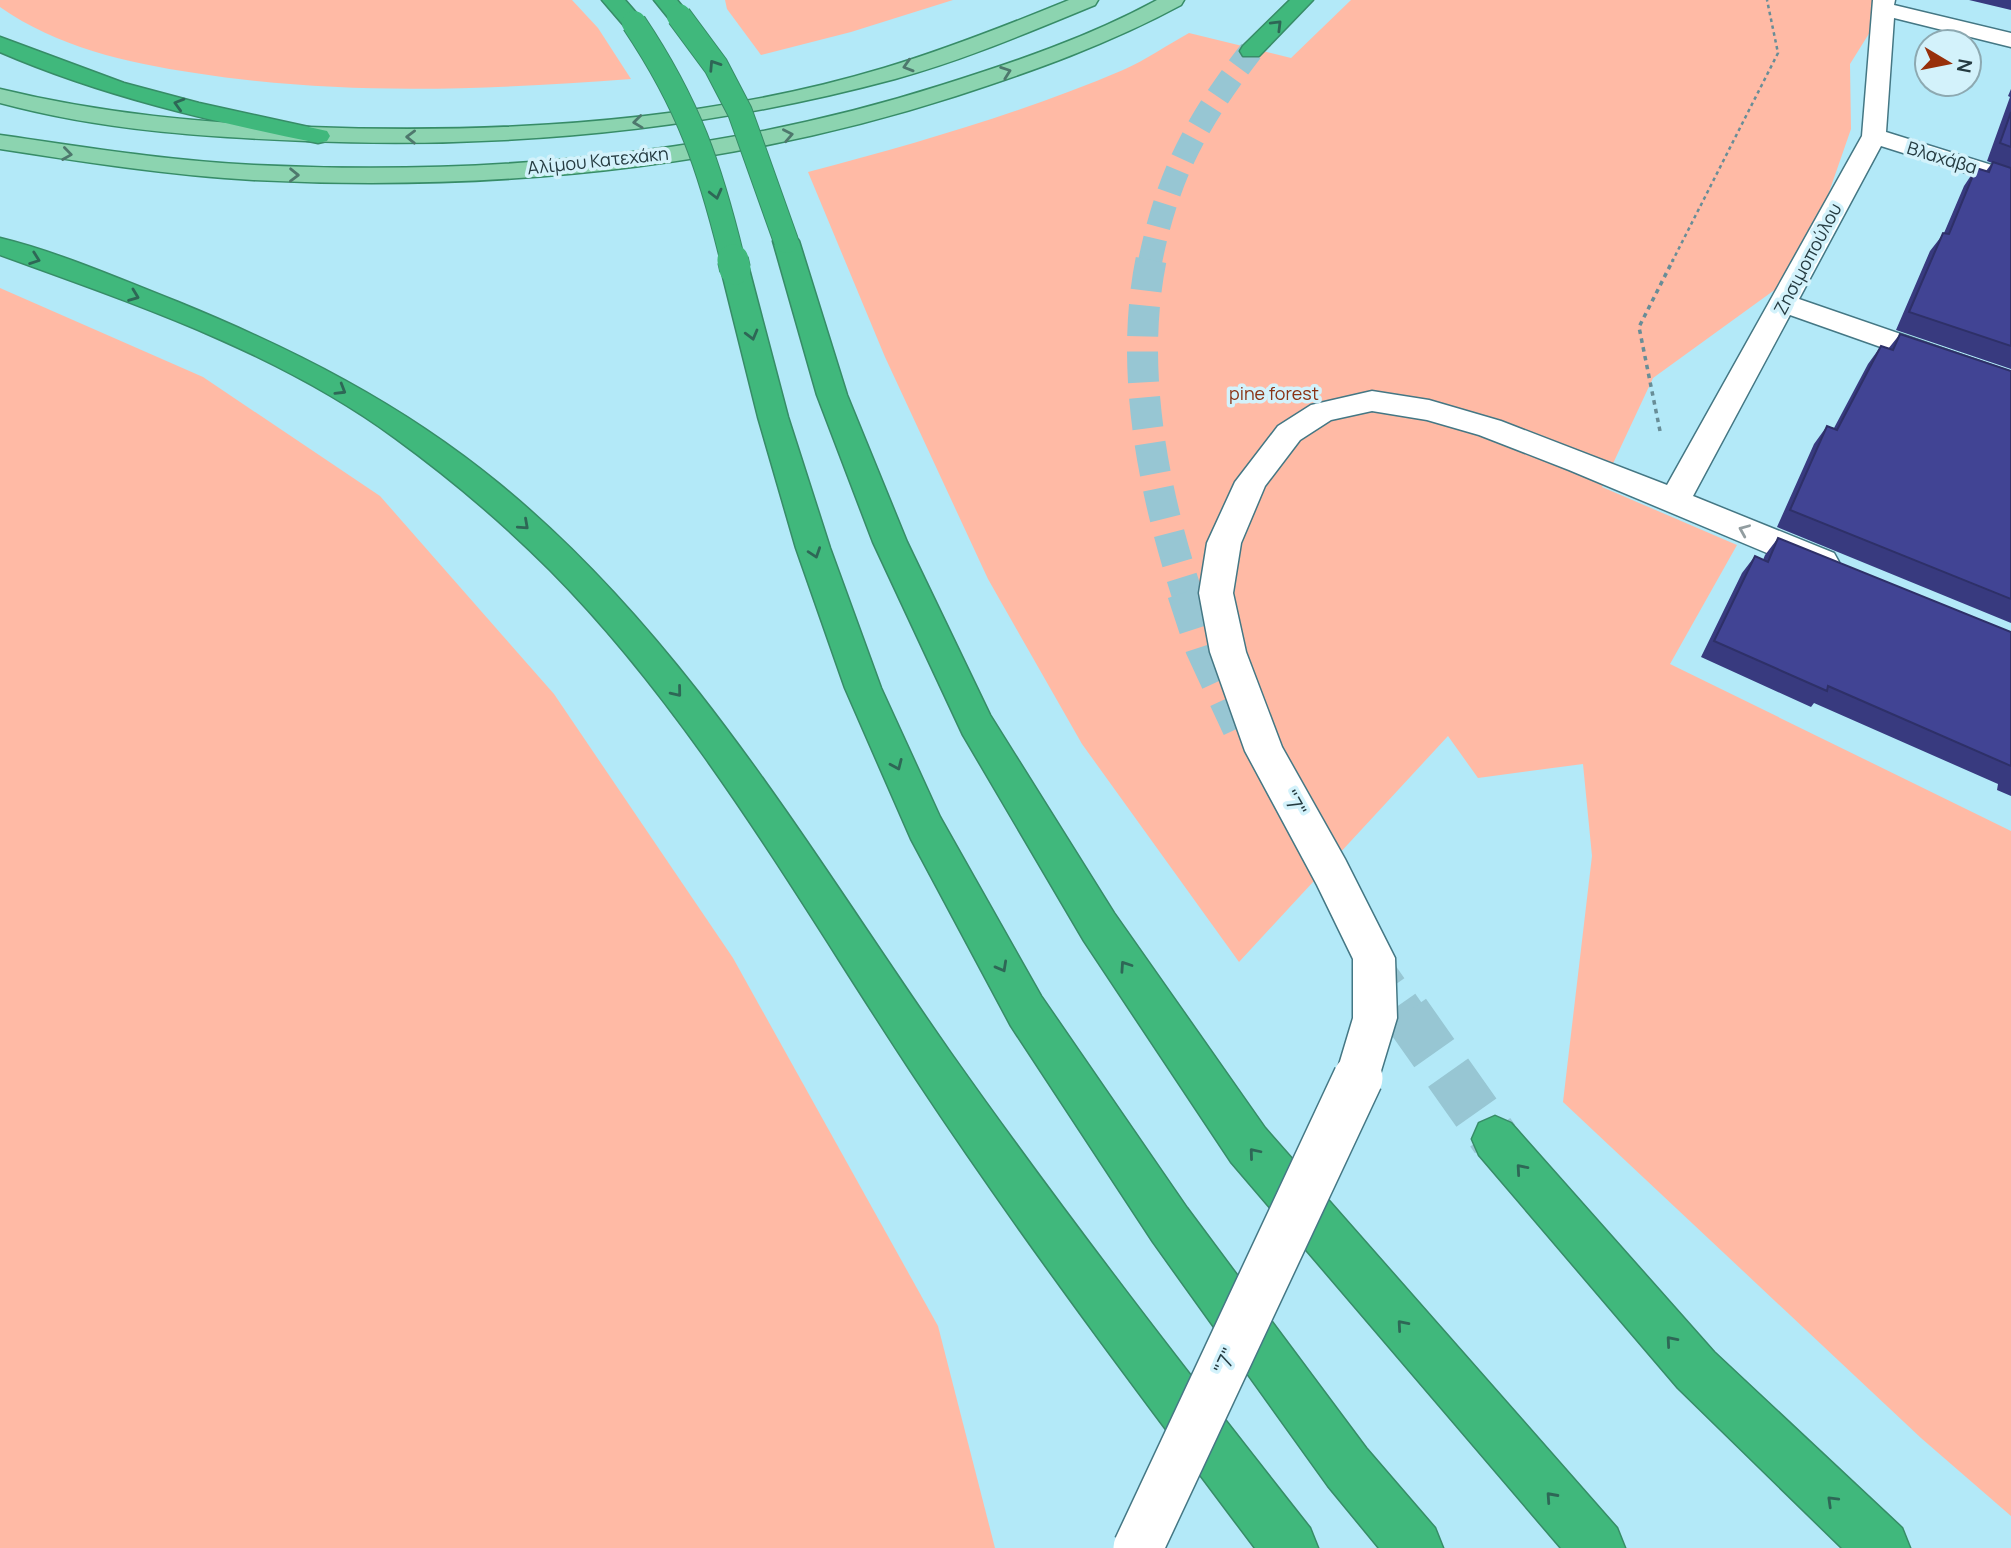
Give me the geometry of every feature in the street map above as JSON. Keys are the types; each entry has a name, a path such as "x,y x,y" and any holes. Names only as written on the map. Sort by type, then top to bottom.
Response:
{"highway":[{"path":"613,0 634,23 662,65 687,111 711,175 773,417 813,548 863,688 925,827 1026,1011 1155,1202 1347,1467 1415,1548"},
{"path":"1251,51 1303,0"},
{"path":"672,8 716,66 740,112 786,241 832,396 890,542 976,724 1099,927 1248,1145 1597,1548"},
{"path":"0,44 74,72 145,94 237,119 318,136"},
{"path":"0,246 239,337 322,379 404,428 482,487 559,558 627,630 695,714 935,1068 1096,1295 1290,1548"},
{"path":"1495,1139 1696,1370 1882,1548"}],"main road":[{"name":"Αλίμου Κατεχάκη","path":"0,96 32,105 192,128 318,136 434,137 535,132 709,113 792,97 874,77 1003,35 1087,0"},
{"name":"Αλίμου Κατεχάκη","path":"0,142 156,166 269,174 419,175 635,159 726,147 812,131 900,107 976,83 1100,37 1173,0"}],"street":[{"name":"Ζησιμοπούλου","path":"1674,501 1874,136 1884,5"},
{"path":"1884,5 2011,40"},
{"name":"Βλαχάβα","path":"1874,136 2011,179"},
{"path":"1784,303 2011,383"},
{"name":"\"7\"","path":"1138,1548 1359,1078 1375,1018 1374,958 1332,872 1264,751 1228,652 1216,593 1224,543 1251,482 1289,433 1322,412 1372,401 1429,410 1490,428 1849,573"}],"path":[{"path":"1674,501 1639,327 1778,53 1767,0"}],"green space":[{"path":"0,0 572,0 598,28 631,79 412,89 249,80 169,69 93,51 45,33 22,21 0,7"},
{"path":"725,0 953,0 851,32 761,55 727,9"},
{"name":"pine forest","path":"1351,0 1886,0 1885,8 1850,64 1851,129 1802,270 1653,378 1602,487 1737,545 1670,664 2011,831 2011,1516 1921,1438 1563,1102 1592,856 1583,764 1478,778 1448,736 1239,962 1082,744 988,579 885,357 808,172 928,139 1085,86 1132,66 1189,33 1291,58"},
{"path":"0,288 203,377 380,496 554,694 733,958 938,1326 995,1548 0,1548"}],"building":[{"path":"2011,112 2011,147 2000,143"},
{"path":"1993,162 2011,168 2011,346 1909,312 1943,233 1949,234 1976,168 1989,172"},
{"path":"1900,334 2011,371 2011,599 1790,510 1827,426 1837,430 1881,346 1893,350"},
{"path":"1778,538 2011,632 2011,766 1828,686 1827,691 1714,641 1755,556 1768,562"}],"tunnel":[{"path":"1150,262 1166,202 1187,150 1215,101 1251,51"},
{"path":"1151,260 1143,344 1148,429 1164,513 1187,594"},
{"path":"1186,592 1204,647 1241,727"},
{"path":"1367,958 1407,1015"},
{"path":"1406,1013 1495,1139"}]}
